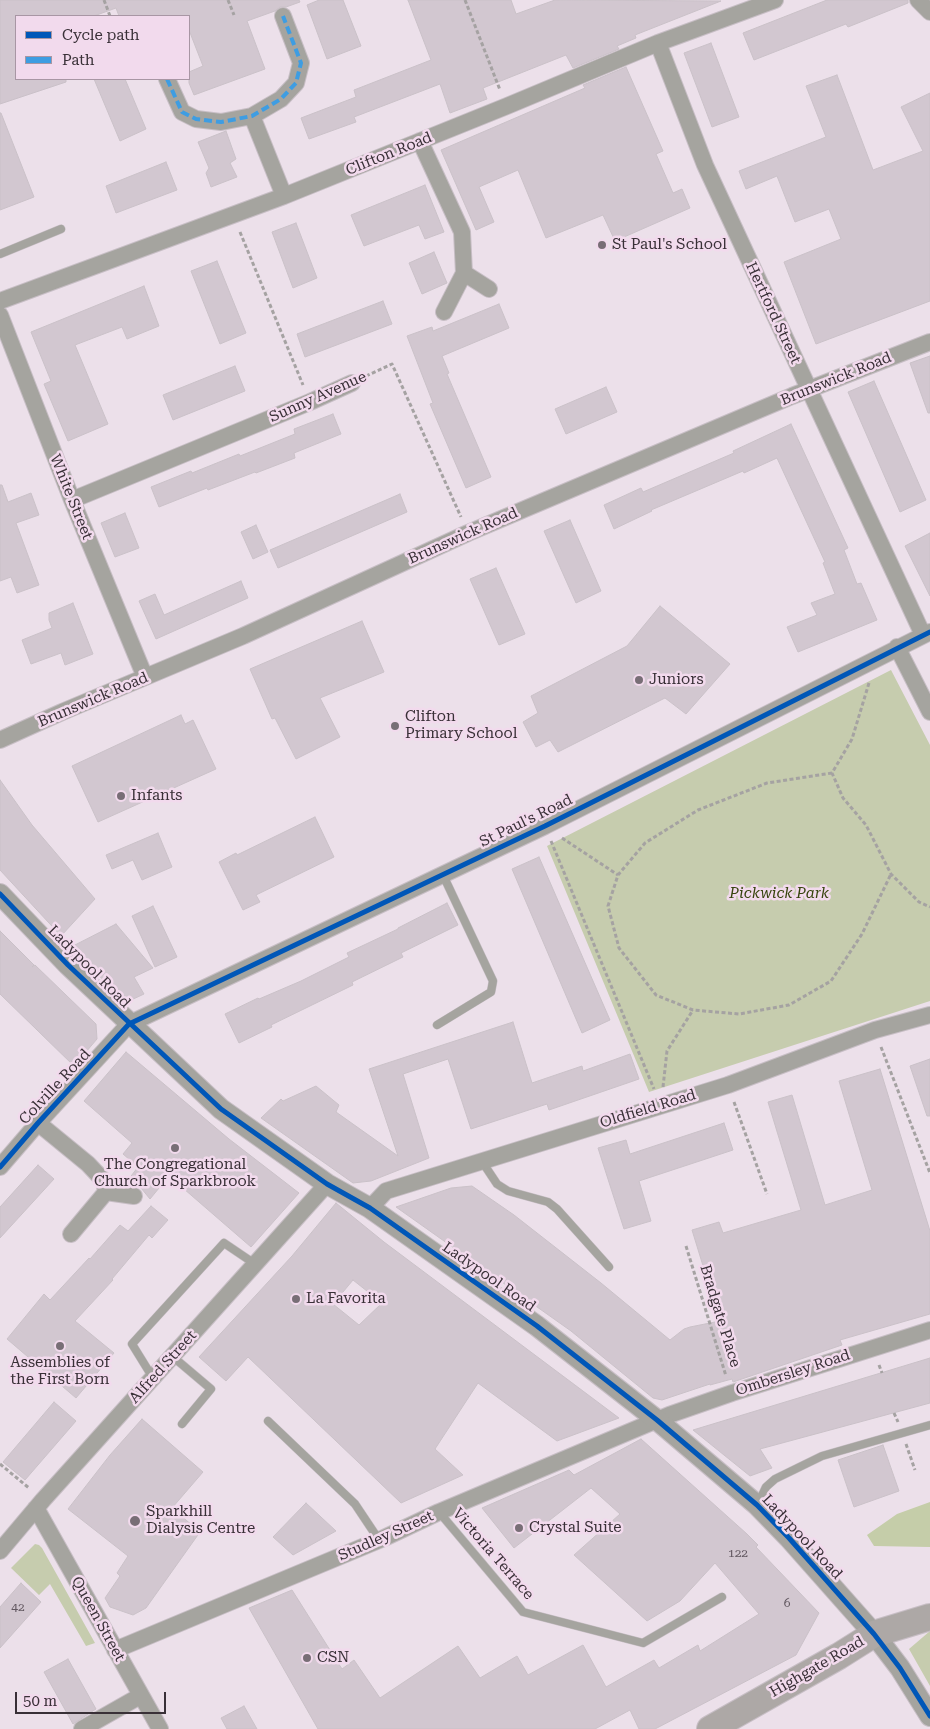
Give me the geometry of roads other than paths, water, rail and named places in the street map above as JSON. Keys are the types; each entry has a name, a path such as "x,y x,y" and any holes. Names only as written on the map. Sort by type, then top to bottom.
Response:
{"highway":[{"name":"Highgate Road","path":"710,1729 874,1634 930,1617"}],"street":[{"name":"Clifton Road","path":"0,301 284,196 658,43 775,0"},
{"path":"918,0 930,12"},
{"path":"166,80 182,112 196,119 221,122 252,116 281,99 296,83 301,63 283,16"},
{"name":"Hertford Street","path":"658,43 704,165 809,389 927,633"},
{"path":"252,116 284,196"},
{"path":"420,141 462,232 464,273 444,312"},
{"path":"464,273 489,289"},
{"name":"White Street","path":"0,315 72,500 145,677"},
{"name":"Brunswick Road","path":"0,740 243,636 468,533 809,389 930,342"},
{"name":"Sunny Avenue","path":"72,500 352,383"},
{"name":"St Paul's Road","path":"129,1024 545,826 927,633"},
{"path":"897,647 930,712"},
{"name":"Ladypool Road","path":"3,903 221,1109 327,1184 370,1208 536,1326 657,1420 757,1505 789,1538 874,1634 900,1668 930,1716"},
{"name":"Oldfield Road","path":"370,1208 386,1191 728,1085 875,1030 930,1015"},
{"name":"Colville Road","path":"0,1167 129,1024"},
{"name":"Colville Road","path":"38,1123 88,1164 104,1181 106,1192"},
{"name":"Alfred Street","path":"0,1551 39,1504 327,1184"},
{"path":"71,1234 106,1192 134,1196"},
{"name":"Ombersley Road","path":"657,1420 732,1393 930,1330"},
{"name":"Studley Street","path":"115,1650 380,1540 439,1512 657,1420"},
{"name":"Queen Street","path":"39,1504 115,1650 160,1729"},
{"path":"82,1729 140,1696"}],"lane":[{"path":"0,254 61,229"},
{"path":"437,1025 491,992 493,980 443,875"},
{"path":"481,1160 497,1184 508,1191 548,1202 557,1209 609,1267"},
{"path":"152,1378 132,1344 224,1243 255,1264"},
{"path":"172,1356 211,1389 182,1424"},
{"path":"268,1421 356,1504 380,1540"},
{"path":"757,1505 766,1487 776,1479 822,1456 930,1425"},
{"name":"Victoria Terrace","path":"439,1512 523,1612 643,1642 722,1597"}],"place":[{"name":"St Paul's School","path":"602,245"},
{"name":"Juniors","path":"639,680"},
{"name":"Clifton Primary School","path":"395,726"},
{"name":"Infants","path":"121,796"},
{"name":"The Congregational Church of Sparkbrook","path":"175,1148"},
{"name":"La Favorita","path":"296,1299"},
{"name":"Assemblies of the First Born","path":"60,1346"},
{"name":"Sparkhill Dialysis Centre","path":"135,1521"},
{"name":"Crystal Suite","path":"519,1528"},
{"name":"CSN","path":"307,1658"}],"park label":[{"name":"Pickwick Park","path":"779,894"}]}
